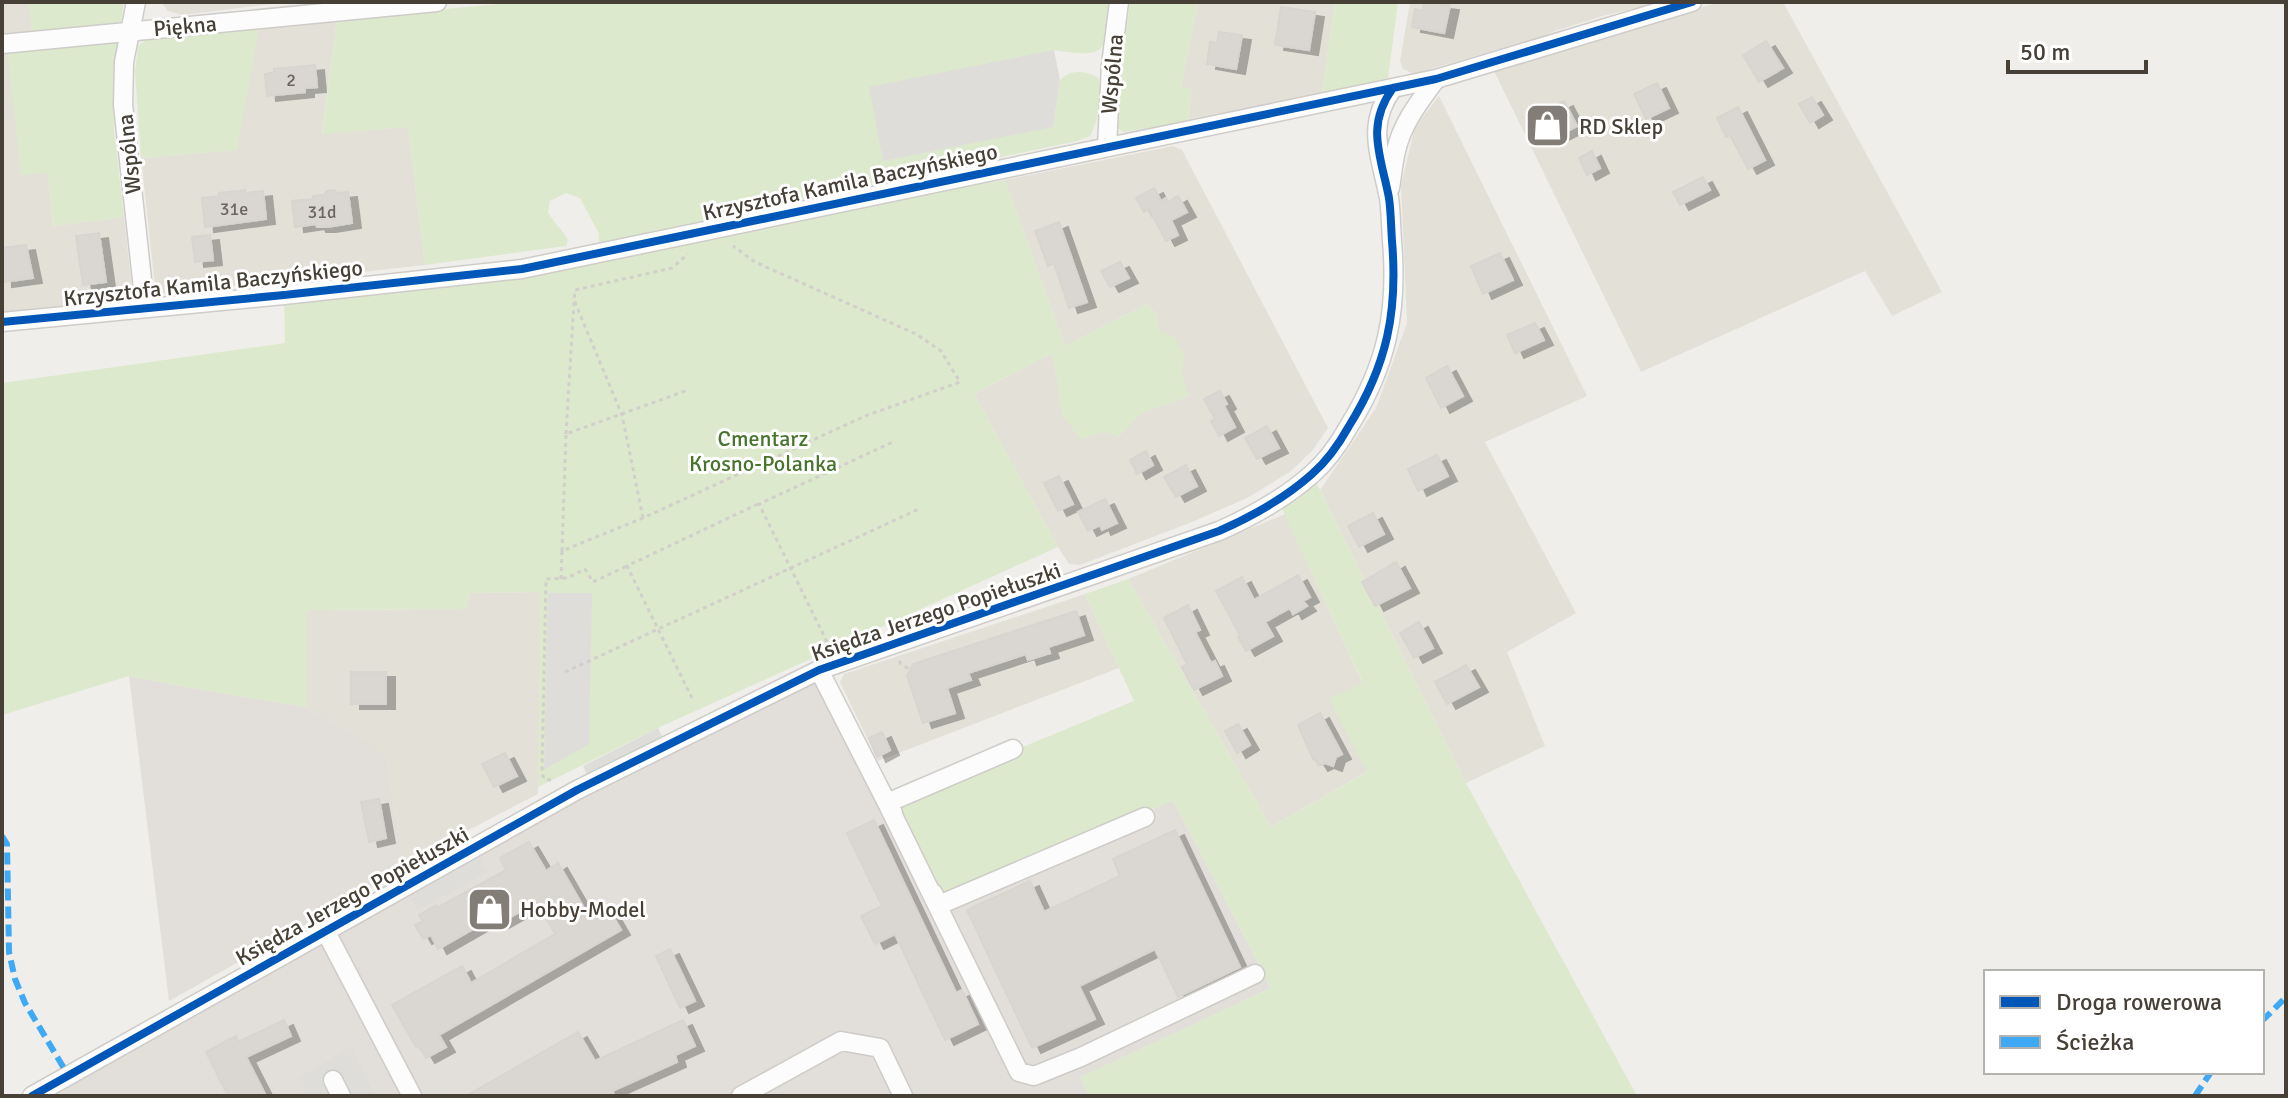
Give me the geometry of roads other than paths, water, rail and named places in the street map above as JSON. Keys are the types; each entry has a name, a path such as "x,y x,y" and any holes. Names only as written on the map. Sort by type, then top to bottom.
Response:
{"street":[{"name":"Wspólna","path":"136,2 124,62 123,105 145,307"},
{"name":"Piękna","path":"2,44 437,2"},
{"name":"Wspólna","path":"1107,147 1111,65 1119,2"},
{"name":"Krzysztofa Kamila Baczyńskiego","path":"2,322 522,269 1436,79 1692,2"},
{"name":"Księdza Jerzego Popiełuszki","path":"1389,199 1396,149 1403,131 1416,106 1436,79"},
{"path":"1377,117 1393,88 1399,102 1403,131"},
{"path":"1345,98 1369,106 1377,117"},
{"name":"Księdza Jerzego Popiełuszki","path":"32,1096 59,1090 326,932 577,790 819,670 1219,531 1251,517 1278,500 1312,474 1338,444 1358,413 1380,367 1392,321 1395,285 1389,199 1380,162 1377,117"},
{"path":"819,670 939,905 1145,817"},
{"path":"887,803 1013,749"},
{"path":"887,803 1019,1072 1034,1076 1255,974"},
{"path":"326,932 412,1096"},
{"path":"741,1096 841,1041 880,1048 903,1096"}],"place":[{"name":"RD Sklep","path":"1548,126"},
{"name":"Hobby-Model","path":"489,909"}],"park label":[{"name":"Cmentarz Krosno-Polanka","path":"763,450"}]}
